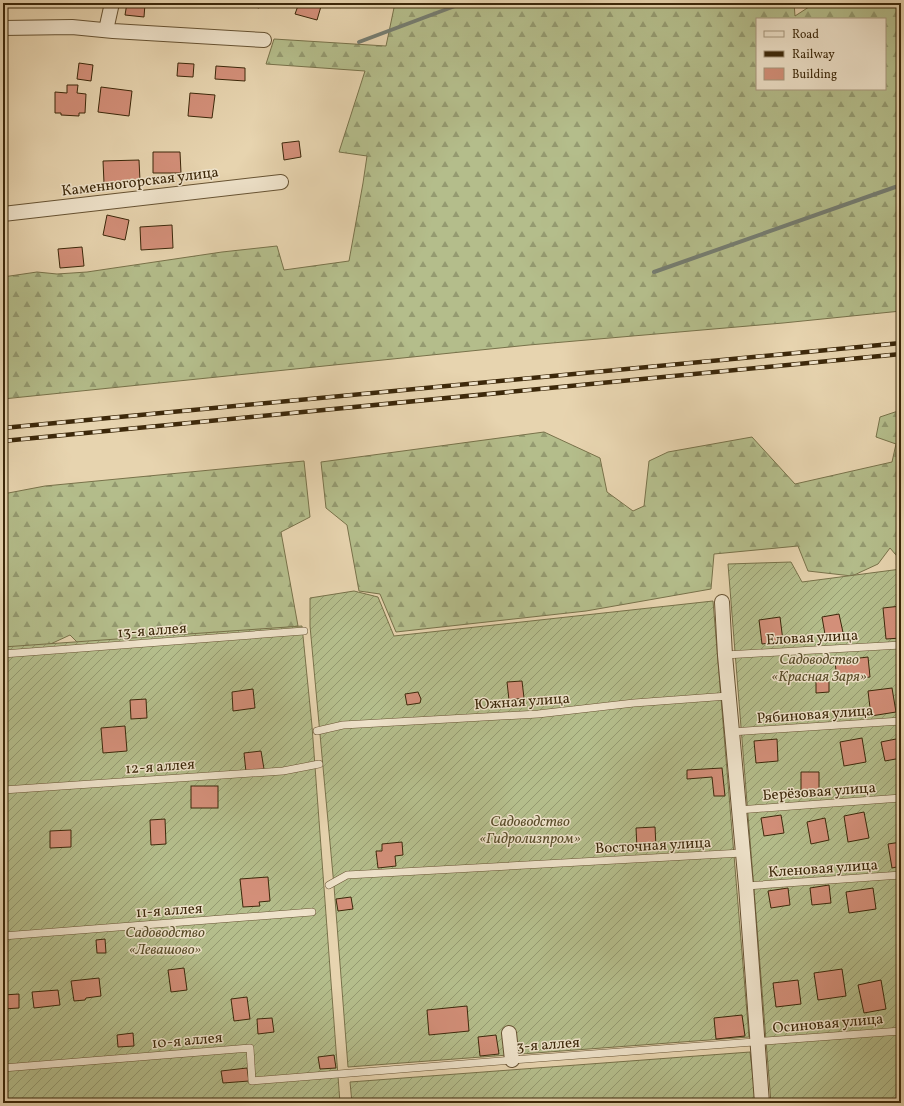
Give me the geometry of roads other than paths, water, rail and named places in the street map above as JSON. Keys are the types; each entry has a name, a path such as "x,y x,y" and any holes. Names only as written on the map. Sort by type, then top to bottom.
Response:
{"street":[{"path":"106,30 112,3"},
{"path":"3,28 72,27 264,40"},
{"name":"Каменногорская улица","path":"3,214 281,182"},
{"path":"722,602 728,696 746,886 762,1103"},
{"path":"509,1033 512,1060"}],"lane":[{"name":"13-я аллея","path":"3,654 304,631"},
{"name":"Еловая улица","path":"725,655 901,645"},
{"name":"Южная улица","path":"317,732 343,725 538,714 634,703 728,696"},
{"name":"Рябиновая улица","path":"731,732 901,721"},
{"name":"12-я аллея","path":"3,790 283,771 318,764"},
{"name":"Берёзовая улица","path":"738,810 901,798"},
{"name":"Восточная улица","path":"329,885 348,875 742,853"},
{"name":"Кленовая улица","path":"746,886 901,875"},
{"name":"11-я аллея","path":"3,936 312,912"},
{"name":"Осиновая улица","path":"757,1042 901,1031"},
{"name":"3-я аллея","path":"341,1073 757,1042"},
{"name":"10-я аллея","path":"3,1068 250,1048 252,1081 341,1073"}],"waterway":[{"path":"359,42 463,3"},
{"path":"654,272 901,185"}],"railway":[{"path":"3,428 901,343"},
{"path":"3,441 901,354"}],"park label":[{"name":"Садоводство «Красная Заря»","path":"819,668"},
{"name":"Садоводство «Гидролизпром»","path":"530,830"},
{"name":"Садоводство «Левашово»","path":"165,940"}]}
